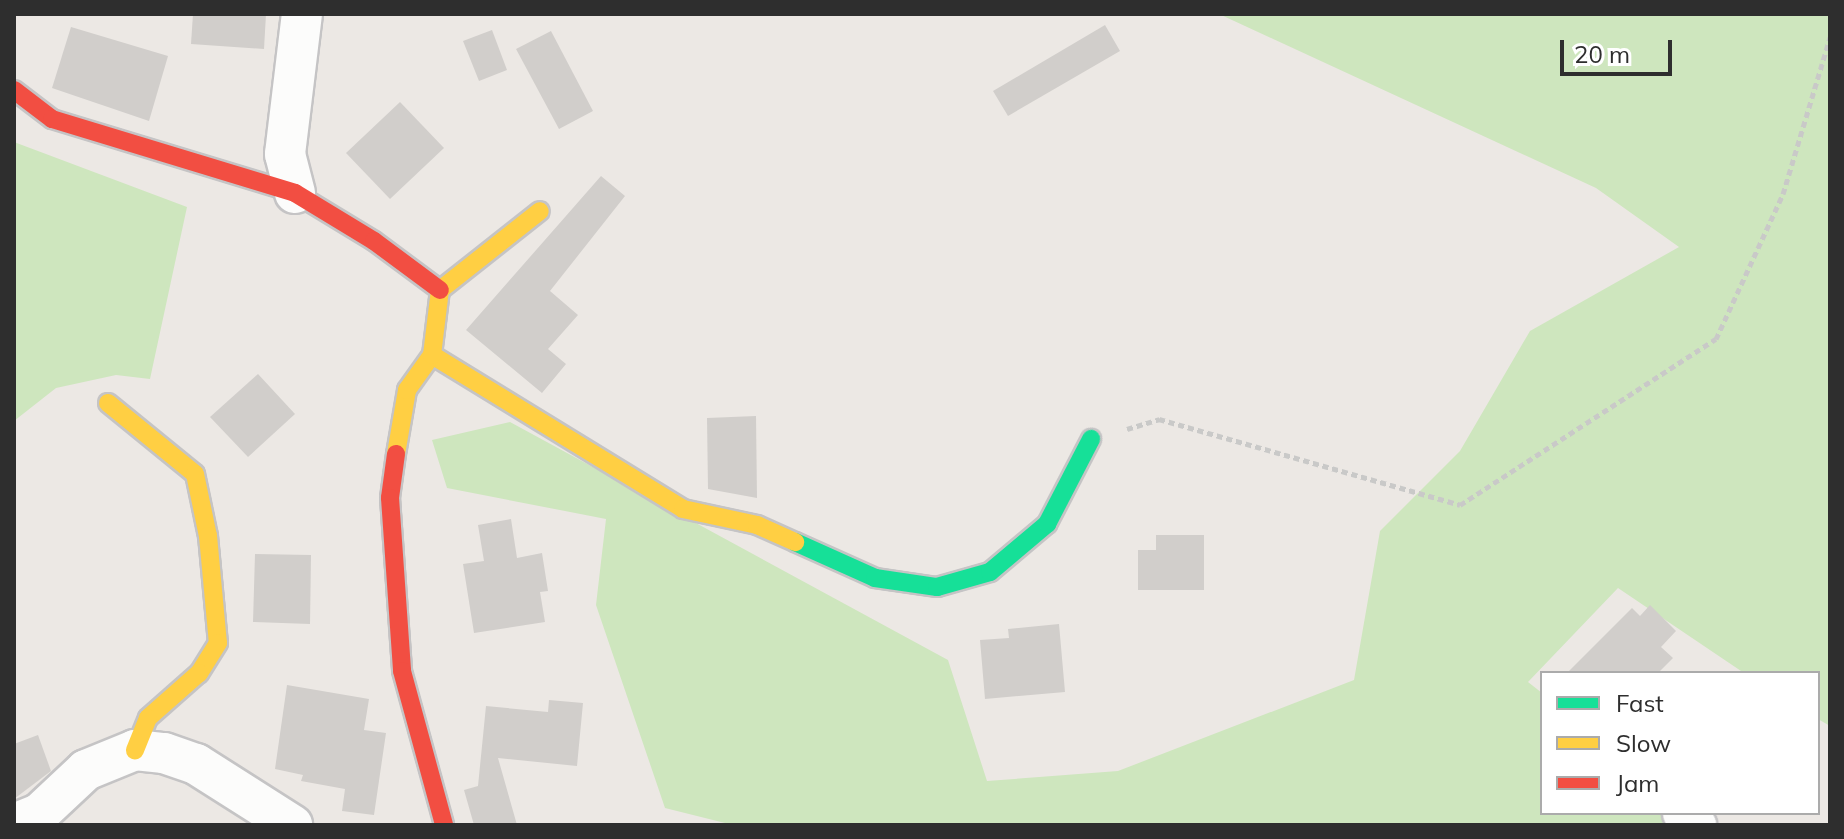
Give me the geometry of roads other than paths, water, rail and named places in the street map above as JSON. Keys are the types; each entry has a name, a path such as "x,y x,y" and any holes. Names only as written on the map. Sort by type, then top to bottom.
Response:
{"street":[{"path":"295,193 285,154 302,14"},
{"path":"14,90 52,119 295,193 374,241 440,290"},
{"path":"444,825 402,671 390,498 407,390 432,355 440,290 540,211"},
{"path":"432,355 683,509 757,525 875,578 937,587 990,572 1047,524 1091,439"},
{"path":"108,403 195,474 208,536 218,643 199,673 148,718 135,750"},
{"path":"14,824 39,814 86,770 135,750 164,753 196,764 292,825"}]}
